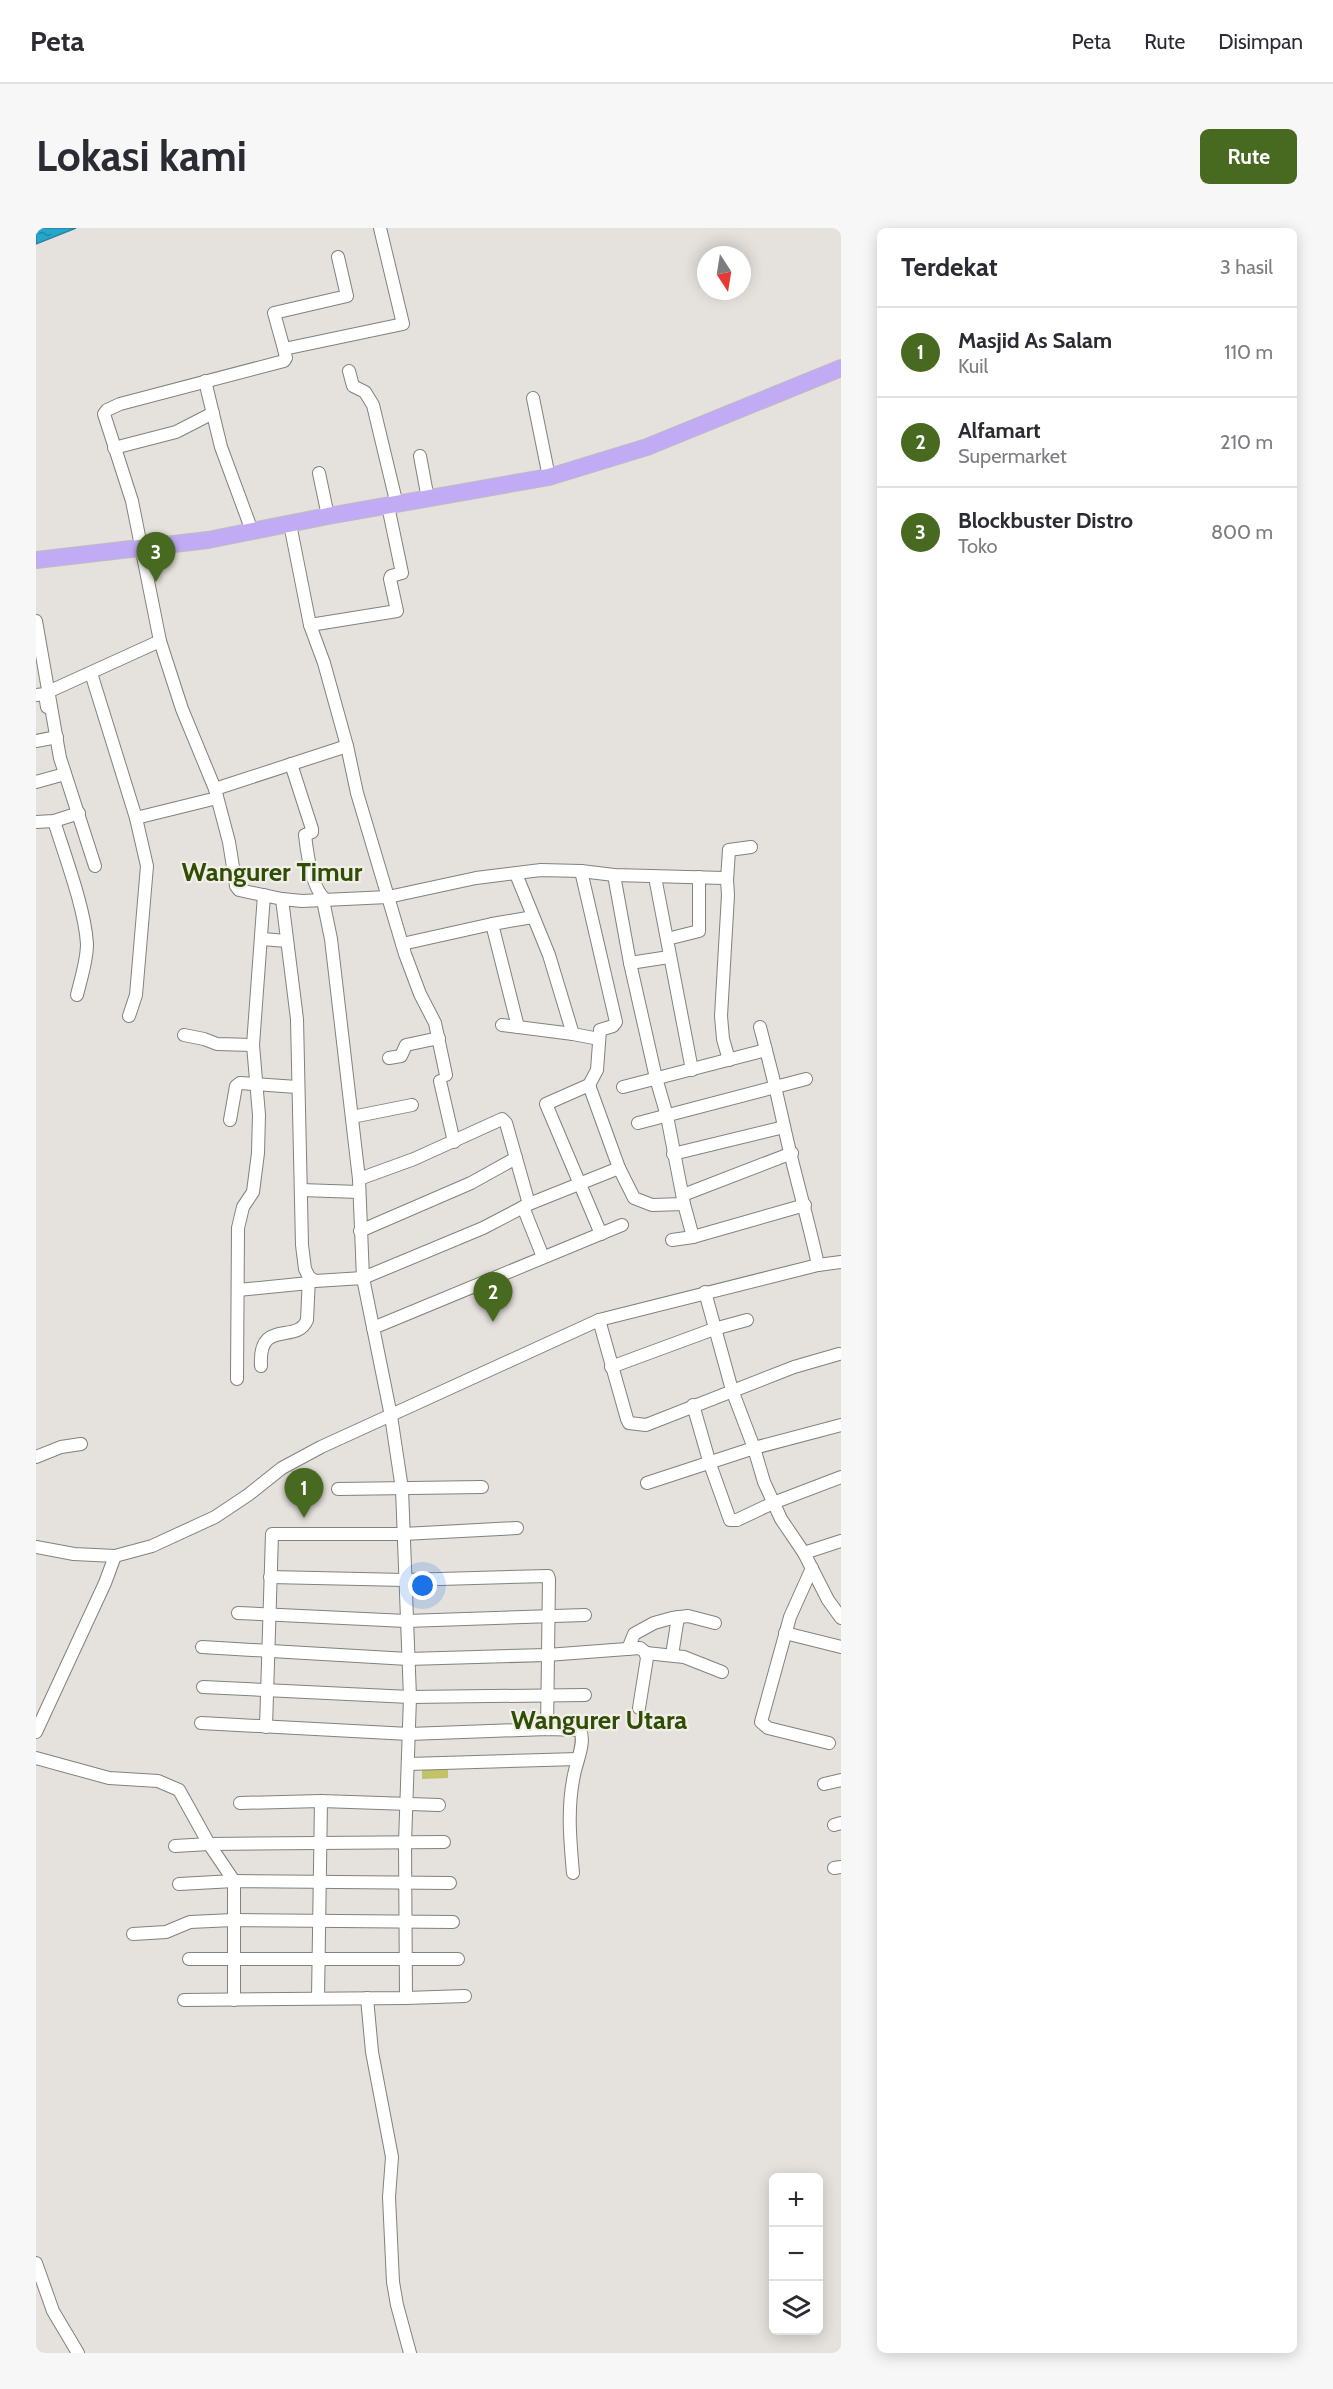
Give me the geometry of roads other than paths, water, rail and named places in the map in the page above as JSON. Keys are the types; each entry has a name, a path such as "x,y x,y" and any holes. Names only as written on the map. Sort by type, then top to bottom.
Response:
{"highway":[{"path":"36,560 143,549 549,477 647,447 841,368"}],"street":[{"path":"284,349 403,324 380,228"},
{"path":"338,257 347,296 274,313 286,358 284,361 120,404 107,410 104,414 132,501 160,641 182,709 216,794 238,889 302,902 388,897 476,878 541,870 655,877 720,876 727,879"},
{"path":"310,625 397,611 390,579 391,576 401,574 401,571 392,505 373,405 365,392 353,386 349,371"},
{"path":"205,381 232,481 244,506 252,531"},
{"path":"532,398 549,477"},
{"path":"114,447 169,435 213,413"},
{"path":"420,456 428,499"},
{"path":"319,473 328,516"},
{"path":"290,524 310,625 324,663 347,746 357,793 402,944 439,1038 454,1142"},
{"path":"36,621 50,691 55,738"},
{"path":"50,691 160,641"},
{"path":"91,673 136,818 147,866 136,995 129,1016"},
{"path":"36,695 45,694 65,774 95,866"},
{"path":"36,741 55,738"},
{"path":"136,818 216,794 291,764 347,746"},
{"path":"291,764 312,829 312,832 305,835 310,873 321,896 326,900"},
{"path":"36,782 65,774"},
{"path":"36,822 54,821 79,813"},
{"path":"54,821 78,901 87,941 85,963 77,995"},
{"path":"729,1060 723,1039 721,1016 728,895 728,851 751,847"},
{"path":"581,871 616,1019 613,1026 600,1030 597,1070 589,1085 546,1104 578,1185 601,1234"},
{"path":"516,874 553,967 573,1034"},
{"path":"614,875 630,963 667,1116 683,1200 693,1238"},
{"path":"655,877 693,1070"},
{"path":"667,939 699,931 699,877"},
{"path":"237,1378 239,1223 243,1207 253,1192 257,1162 257,1086 254,1046 264,895"},
{"path":"261,1366 261,1349 268,1340 304,1326 307,1320 309,1280 302,1245 297,1019 282,899"},
{"path":"326,900 324,905 332,939 359,1185 363,1278 391,1416 402,1489 410,1697 405,1843 406,1998"},
{"path":"402,944 533,917"},
{"path":"492,924 518,1027"},
{"path":"262,939 287,940"},
{"path":"630,963 669,957"},
{"path":"502,1025 599,1039"},
{"path":"760,1027 806,1205 818,1265"},
{"path":"184,1035 217,1044 254,1046"},
{"path":"389,1058 400,1056 406,1045 439,1038"},
{"path":"623,1087 766,1050"},
{"path":"638,1124 806,1079"},
{"path":"230,1120 237,1084 297,1087"},
{"path":"589,1085 619,1168 634,1198 652,1205 683,1200 792,1153"},
{"path":"352,1117 412,1106"},
{"path":"301,1190 359,1185 502,1119 506,1123 526,1206 543,1257"},
{"path":"674,1154 784,1127"},
{"path":"360,1231 471,1183 516,1158"},
{"path":"238,1290 309,1280 326,1282 363,1278 474,1232 526,1206 619,1168"},
{"path":"672,1240 693,1238 806,1205"},
{"path":"373,1328 622,1225"},
{"path":"36,1547 74,1554 116,1556 152,1546 205,1522 248,1496 282,1468 321,1447 598,1320 818,1265 841,1262"},
{"path":"705,1292 732,1390 773,1503 789,1532 804,1552 828,1600 841,1618"},
{"path":"598,1320 629,1423 646,1425 794,1367 838,1354"},
{"path":"611,1367 714,1329 747,1320"},
{"path":"693,1406 730,1520 737,1520 773,1503 841,1477"},
{"path":"647,1483 754,1448 841,1425"},
{"path":"36,1457 61,1447 81,1444"},
{"path":"338,1489 482,1487"},
{"path":"266,1727 271,1538 273,1534 403,1534 517,1528"},
{"path":"804,1552 841,1541"},
{"path":"36,1732 116,1556"},
{"path":"812,1568 790,1617 760,1722 768,1728 829,1743"},
{"path":"270,1577 405,1580 548,1576 547,1728"},
{"path":"238,1613 406,1621 585,1615"},
{"path":"628,1649 634,1634 654,1623 678,1617 716,1623"},
{"path":"672,1655 678,1617"},
{"path":"785,1633 841,1647"},
{"path":"202,1647 408,1659 547,1655 640,1648 646,1653 697,1660 722,1672"},
{"path":"639,1708 646,1653"},
{"path":"203,1687 410,1697 585,1695"},
{"path":"201,1723 409,1734 547,1728 580,1730 582,1734 568,1824 573,1873"},
{"path":"36,1758 109,1778 158,1781 180,1790 209,1844 234,1881 234,2000"},
{"path":"408,1764 578,1759"},
{"path":"824,1784 841,1780"},
{"path":"318,1998 321,1801"},
{"path":"240,1803 321,1801 439,1805"},
{"path":"175,1846 444,1842"},
{"path":"179,1884 234,1881 405,1884 450,1882"},
{"path":"133,1934 172,1930 190,1922 233,1920 453,1922"},
{"path":"189,1959 317,1958 406,1961 458,1959"},
{"path":"184,2000 465,1996"},
{"path":"367,1998 372,2052 392,2157 389,2197 393,2282 410,2353"},
{"path":"36,2263 53,2311 78,2353"}],"water":[{"path":"36,228 76,228 36,244"}],"place":[{"name":"Blockbuster Distro","path":"156,582"},
{"name":"Alfamart","path":"493,1322"},
{"name":"Masjid As Salam","path":"304,1518"}],"district":[{"name":"Wangurer Timur","path":"272,872"},
{"name":"Wangurer Utara","path":"599,1720"}]}
